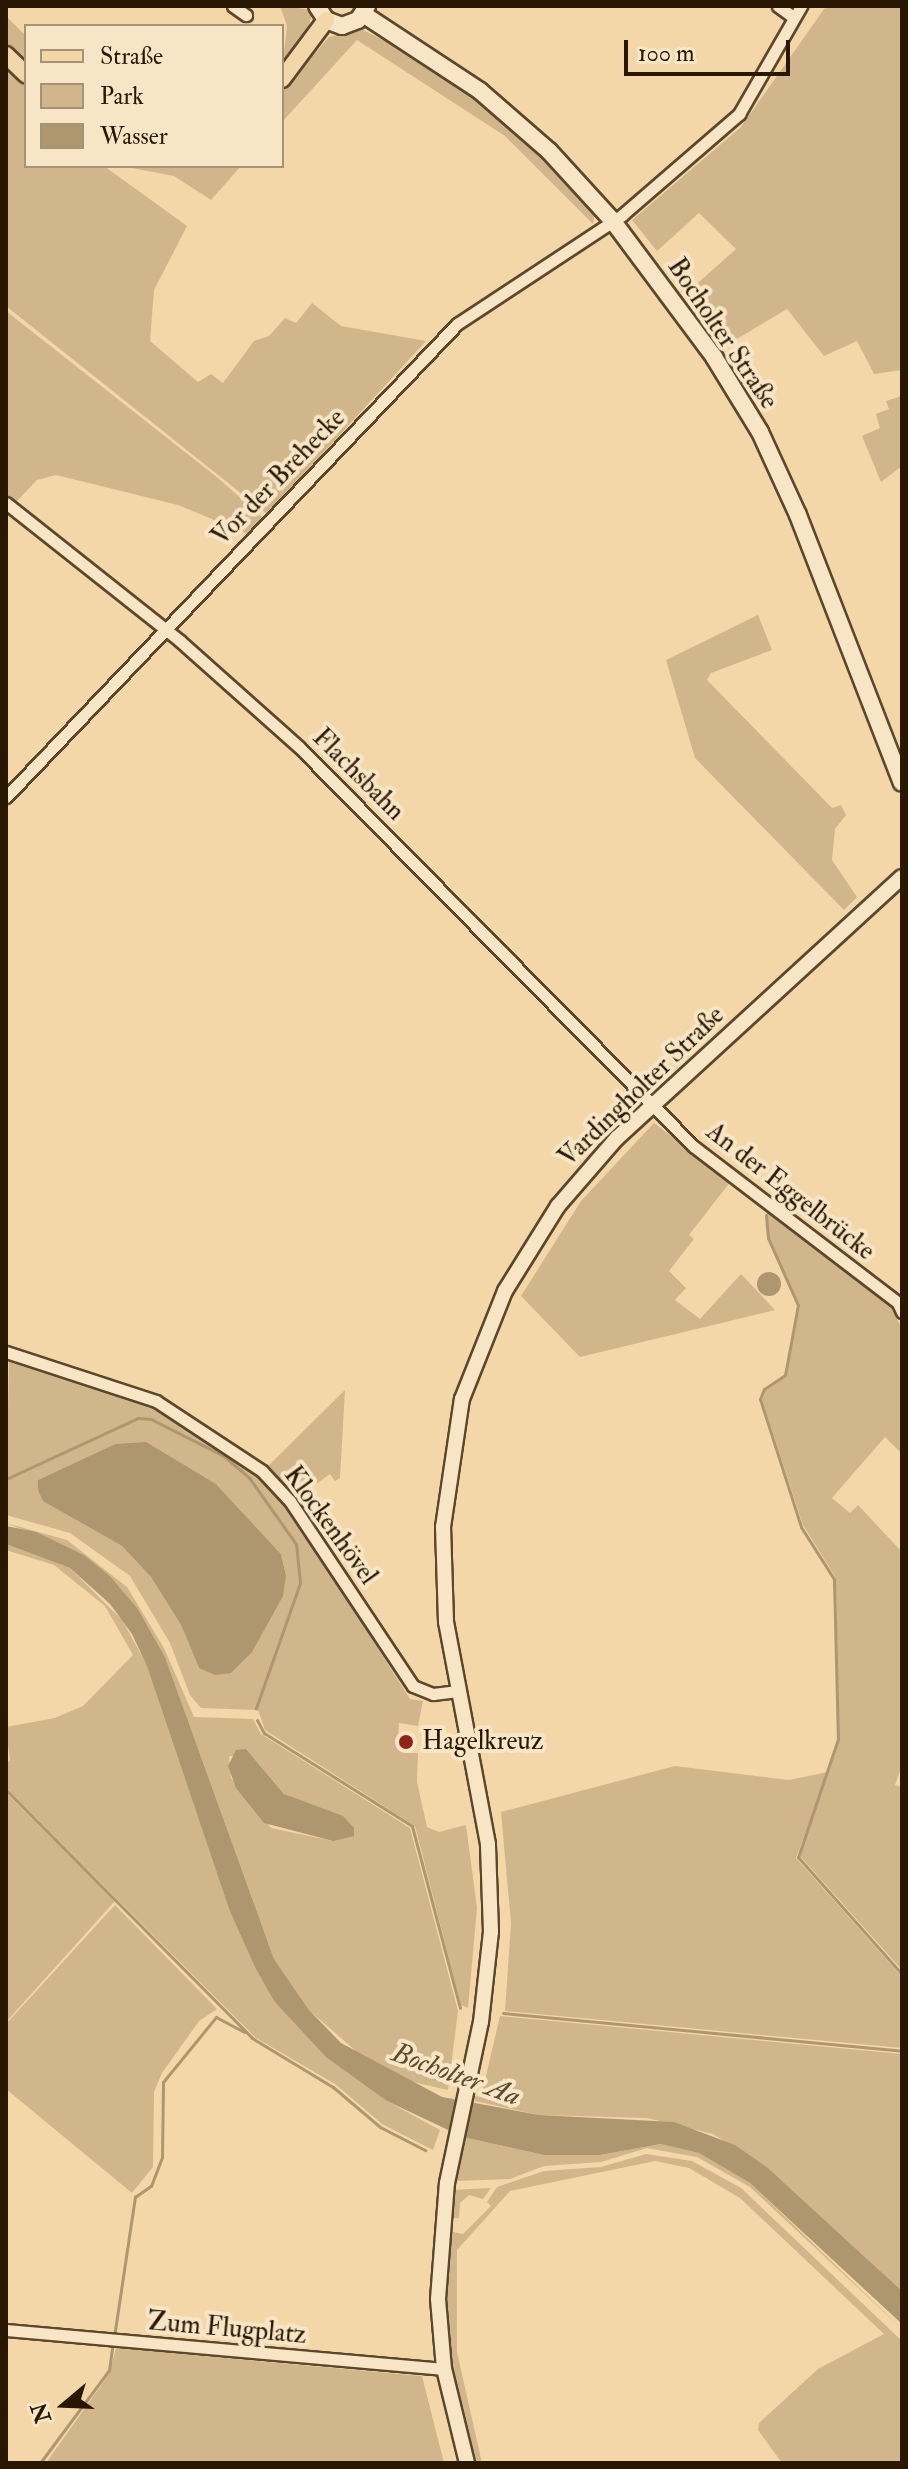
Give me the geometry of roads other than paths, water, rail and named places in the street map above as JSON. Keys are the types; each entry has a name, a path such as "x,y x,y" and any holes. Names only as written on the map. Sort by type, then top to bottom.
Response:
{"main road":[{"path":"284,76 322,13 342,26 365,10"},
{"name":"Bocholter Straße","path":"365,10 509,114 612,220 714,357 760,432 798,515 902,783"},
{"path":"6,55 24,72"}],"street":[{"path":"233,6 246,15"},
{"path":"778,6 792,16"},
{"name":"Vor der Brehecke","path":"6,797 457,324 612,220 739,114 762,80 792,16 801,6"},
{"name":"Flachsbahn","path":"6,503 165,629 299,747 651,1107"},
{"name":"Vardingholter Straße","path":"467,2463 444,2369 438,2255 455,2138 489,1979 492,1889 480,1789 446,1622 443,1527 462,1399 489,1324 536,1239 587,1172 651,1107 902,877"},
{"name":"An der Eggelbrücke","path":"651,1107 704,1154 898,1303 902,1312"},
{"name":"Klockenhövel","path":"6,1352 156,1401 262,1471 290,1501 413,1686 433,1694 458,1691"},
{"name":"Zum Flugplatz","path":"6,2330 444,2369"}],"water":[{"path":"769,1272 778,1275 781,1284 778,1293 769,1296 760,1293 757,1284 760,1275"},
{"path":"146,1442 216,1484 281,1554 286,1575 283,1596 252,1652 231,1673 215,1675 199,1668 181,1625 151,1577 122,1546 43,1501 38,1490 38,1480 115,1444"},
{"path":"6,1526 36,1532 84,1555 110,1576 138,1609 165,1657 274,1959 309,2010 341,2043 442,2097 539,2115 674,2122 735,2145 768,2168 902,2291 902,2324 750,2183 699,2153 661,2144 600,2155 544,2155 463,2137 387,2101 326,2057 274,2001 255,1967 229,1909 147,1666 132,1634 110,1604 70,1568 6,1544"},
{"path":"246,1749 284,1794 343,1816 354,1828 354,1836 333,1841 264,1823 236,1788 228,1766 236,1750"}],"waterway":[{"path":"766,1215 768,1238 798,1305 785,1375 764,1389 760,1399 801,1527 834,1579 838,1739 798,1857 902,1974"},
{"path":"6,1479 138,1418 151,1419 224,1456 250,1479 296,1544 300,1583 256,1708"},
{"path":"257,1720 264,1733 412,1826 460,2008"},
{"path":"6,1790 252,2038 333,2087 380,2127 425,2150"},
{"path":"503,2013 902,2051"},
{"path":"114,2337 135,2197 151,2186 162,2157 163,2082 216,2017 244,2032"},
{"path":"40,2463 109,2370 112,2348"}],"place":[{"name":"Hagelkreuz","path":"406,1742"}],"water label":[{"name":"Bocholter Aa","path":"456,2075"}]}
